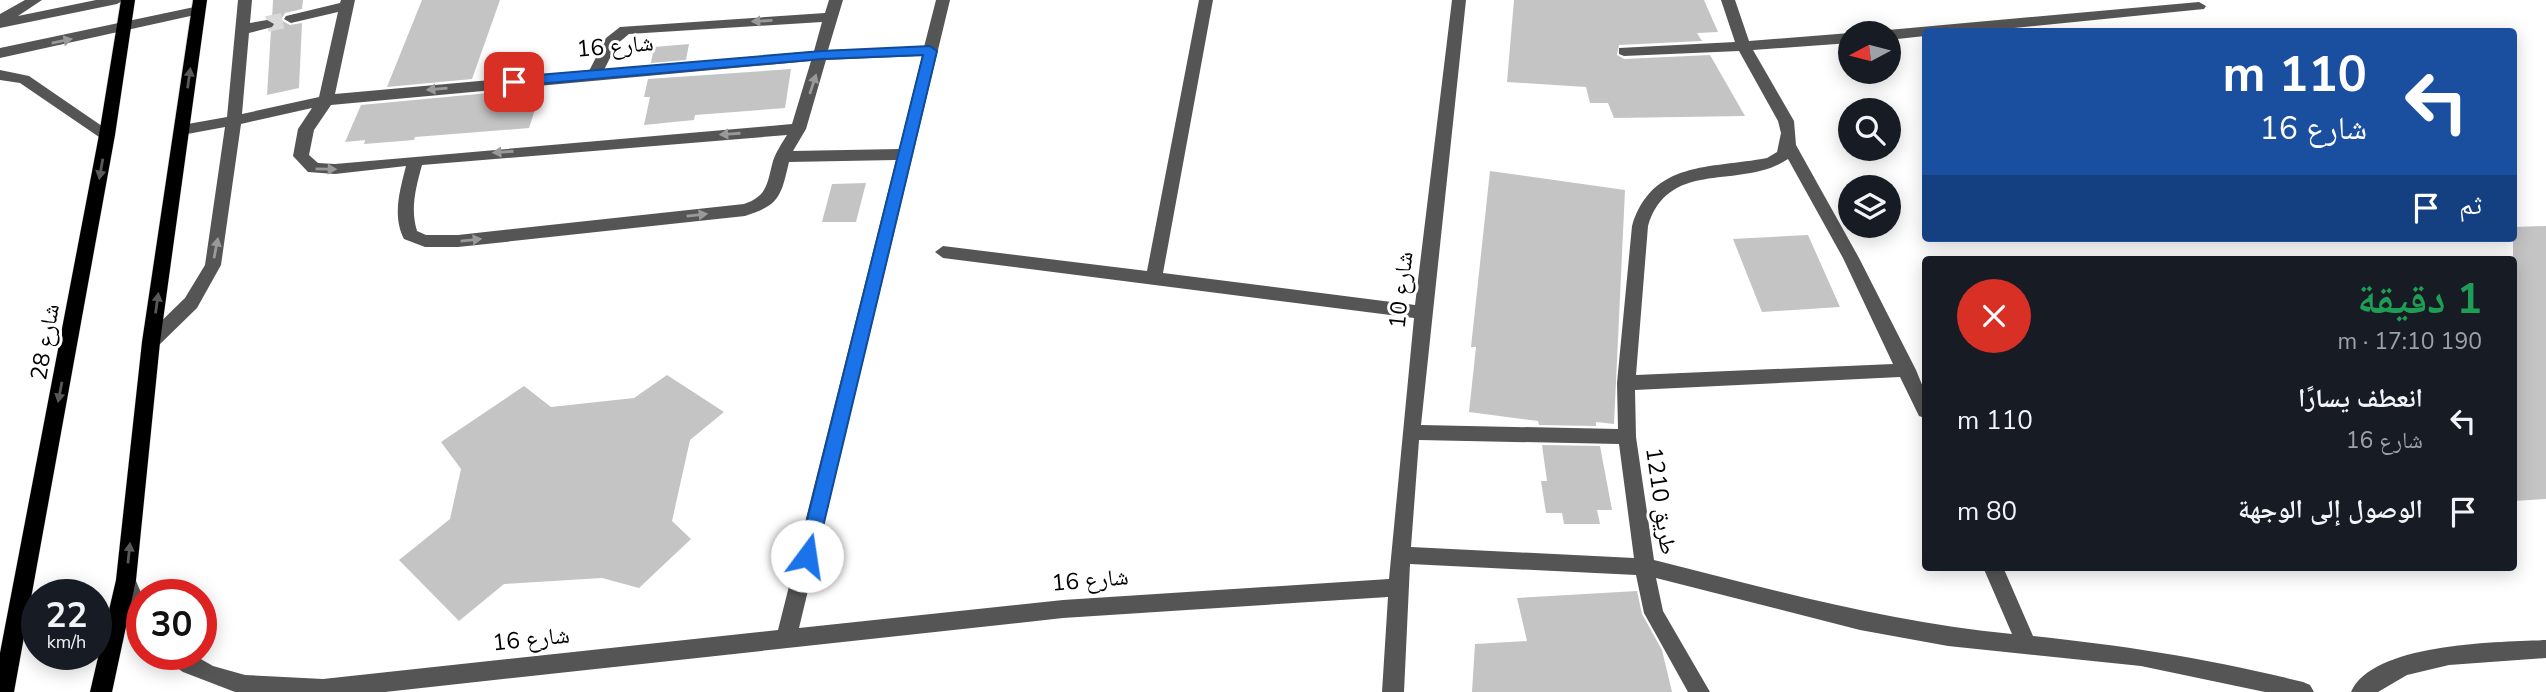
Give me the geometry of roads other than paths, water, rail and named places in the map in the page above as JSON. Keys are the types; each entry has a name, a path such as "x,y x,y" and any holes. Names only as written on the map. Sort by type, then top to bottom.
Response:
{"main road":[{"name":"شارع 28","path":"3,692 107,135 128,0"},
{"path":"126,579 151,342 200,5"},
{"path":"101,692 126,580"}],"street":[{"path":"0,22 35,0"},
{"path":"0,22 117,0"},
{"path":"151,342 191,303 213,265 234,121 245,0"},
{"path":"416,160 408,189 405,223 410,235 441,242 745,210 763,204 774,193 782,157 798,129 822,55 836,0"},
{"path":"787,637 943,0"},
{"path":"1154,279 1206,0"},
{"name":"شارع 10","path":"1393,692 1398,587 1421,312 1459,0"},
{"path":"1728,0 1744,46 1786,121 1788,145 1851,258 1922,404"},
{"path":"291,19 347,3 326,100 306,129 302,156 314,168 798,129"},
{"path":"0,53 123,29 200,5"},
{"path":"1955,28 2199,6"},
{"path":"595,74 611,41 625,30 830,17"},
{"path":"242,30 267,24"},
{"path":"1901,33 1922,31"},
{"path":"1624,51 1838,39"},
{"name":"شارع 16","path":"182,130 326,100 822,55 930,51"},
{"path":"0,75 24,79 107,135"},
{"path":"1628,437 1626,383 1642,211 1650,198 1662,187 1679,179 1771,163 1783,155 1788,145"},
{"path":"782,157 905,154"},
{"path":"943,252 1421,312"},
{"path":"1626,383 1907,370"},
{"name":"طريق 1210","path":"1411,432 1628,437 1654,613 1701,691"},
{"path":"1401,555 1646,567 1860,621 1948,637 2141,657 2225,672 2303,692"},
{"path":"1995,571 2026,644"},
{"name":"شارع 16","path":"197,670 226,681 272,690 320,690 787,637 1168,600 1398,587"},
{"path":"2362,692 2378,678 2414,662 2546,649"}],"tunnel":[{"path":"267,24 291,19"}]}
